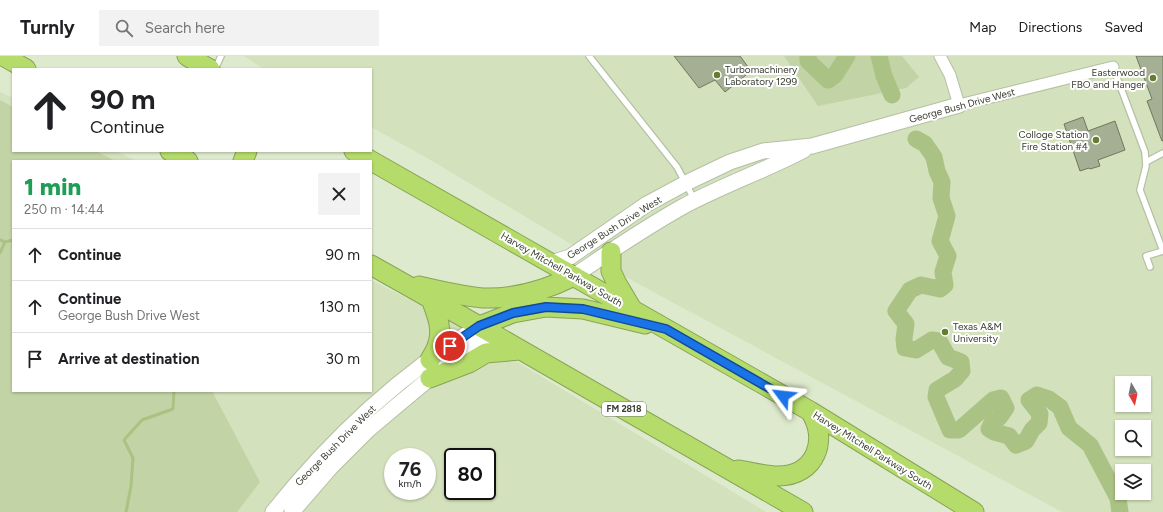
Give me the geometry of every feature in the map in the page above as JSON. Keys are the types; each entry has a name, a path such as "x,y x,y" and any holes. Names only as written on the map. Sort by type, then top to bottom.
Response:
{"highway":[{"path":"3,56 24,68"},
{"path":"187,56 208,68"},
{"path":"172,152 186,160"},
{"name":"Harvey Mitchell Parkway South","path":"356,152 370,160"},
{"name":"Harvey Mitchell Parkway South","path":"372,161 810,411 974,512"},
{"path":"611,252 612,271 616,282 633,310"},
{"name":"FM 2818","path":"372,266 803,512"},
{"path":"400,282 455,294 483,298 508,297 538,291 561,283 574,276"},
{"path":"431,300 437,314 440,330 438,343 430,369 469,363 486,353 520,350"},
{"path":"479,326 513,313 546,307 583,309 666,329"},
{"path":"729,469 779,476 794,473 805,468 815,457 819,442 818,428 815,418 810,411"}],"street":[{"path":"940,56 950,75 959,105"},
{"name":"George Bush Drive West","path":"551,263 570,257 647,204 730,162 763,151 812,146 959,105 1114,67"},
{"name":"George Bush Drive West","path":"574,276 654,223 695,201 812,146"},
{"name":"George Bush Drive West","path":"292,512 330,468 394,408 459,338 479,326"},
{"name":"George Bush Drive West","path":"273,512 299,480 345,431 412,372 430,369 496,336"}],"lane":[{"path":"215,68 221,56"},
{"path":"589,56 677,167 695,201"},
{"path":"1114,67 1145,152 1146,166 1140,190 1163,251 1146,256 1150,267"},
{"path":"1146,162 1163,153"}],"shaded area":[{"name":"Texas A&M University","path":"244,56 1163,56 1163,512 1062,512 633,281 427,158 372,128 372,68 262,68"},
{"path":"784,56 902,56 919,77 906,88 818,106"},
{"path":"0,92 12,98 12,152 118,152 134,160 12,160 12,392 372,392 372,281 436,313 766,512 0,512"},
{"path":"0,100 12,106 12,152 98,152 113,160 12,160 12,392 213,392 260,482 237,512 0,512"}],"building":[{"name":"Turbomachinery Laboratory 1299","path":"674,56 740,56 751,71 725,92 715,80 699,88"},
{"name":"Easterwood FBO and Hanger","path":"1136,56 1163,56 1163,141 1147,101 1152,99"},
{"name":"Colloge Station Fire Station #4","path":"1083,117 1088,131 1115,121 1125,150 1098,160 1100,166 1080,171 1064,124"}],"waterway":[{"path":"808,56 808,61 828,80 835,75 847,56"},
{"path":"879,56 884,76 892,95"},
{"path":"916,139 925,144 934,157 937,171 942,182 941,198 947,216 940,241 948,256 943,272 945,285 940,289 921,285 910,290 896,311 906,324 904,339 905,348 916,350 932,340 939,341 948,357 961,362 962,371 955,379 937,390 936,397 950,430 959,430 993,400 1001,398 1006,408 999,418 993,421 989,429 1009,436 1016,445 1026,441 1032,430 1039,423 1040,414 1029,400 1037,395 1049,399 1060,407 1069,428 1090,445 1118,498 1120,512"},
{"path":"0,240 5,242 0,253"},
{"path":"5,242 12,240"},
{"path":"126,512 131,486 133,458 124,440 142,420 173,409 174,392"}],"place":[{"name":"Turbomachinery Laboratory 1299","path":"717,75"},
{"name":"Easterwood FBO and Hanger","path":"1153,78"},
{"name":"Colloge Station Fire Station #4","path":"1096,140"},
{"name":"Texas A&M University","path":"945,332"}],"route":[{"path":"450,346 459,338 479,326 513,313 546,307 583,309 666,329 783,396"}]}
